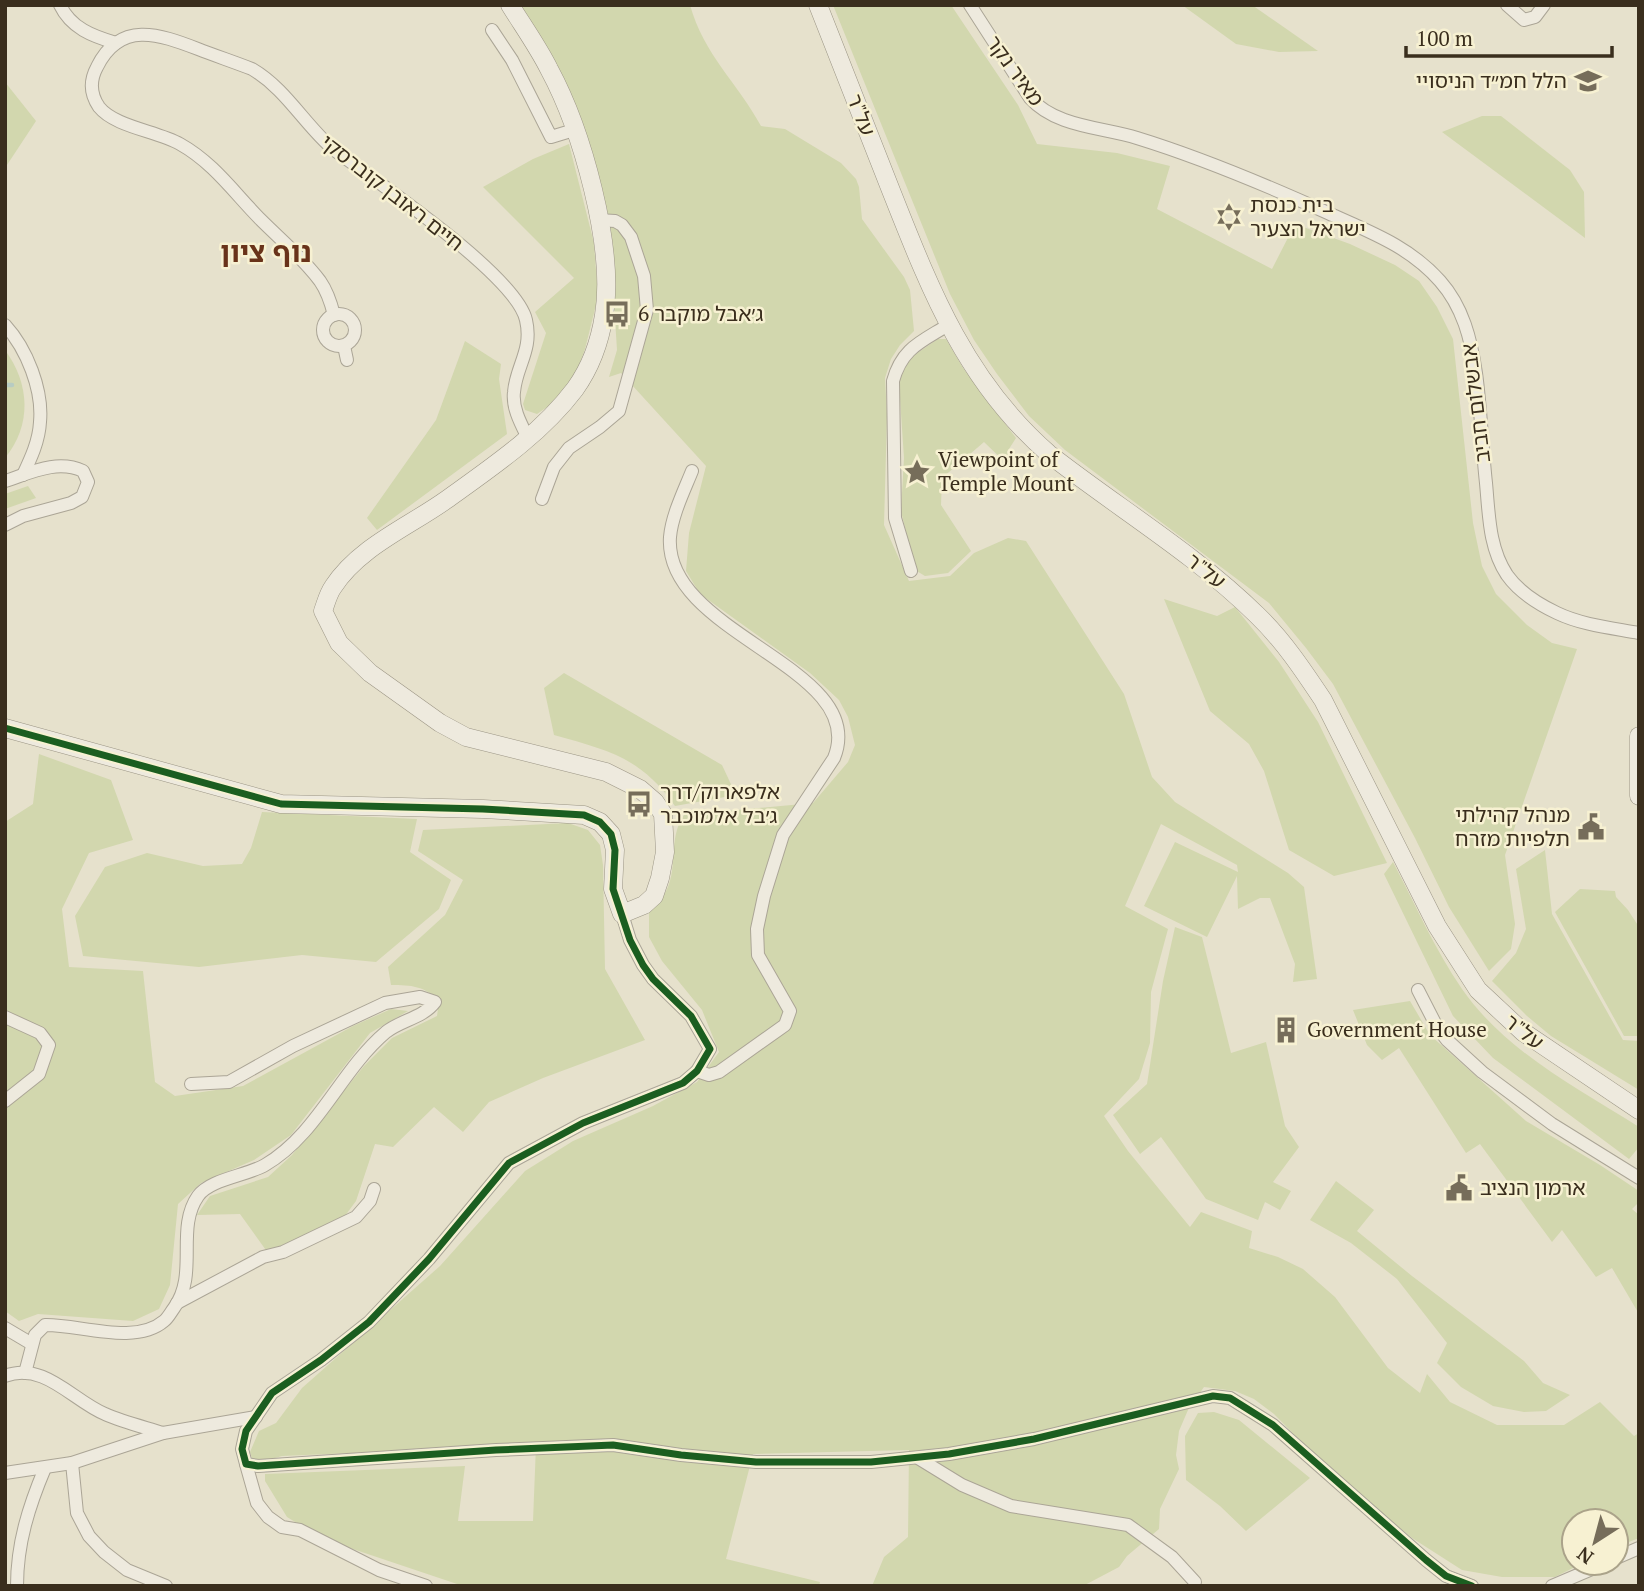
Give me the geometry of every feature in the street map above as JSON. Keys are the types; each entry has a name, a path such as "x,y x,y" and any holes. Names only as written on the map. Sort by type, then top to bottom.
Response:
{"street":[{"path":"60,5 66,18 78,28 116,43 97,66 92,82 93,93 99,106 115,119 183,145 212,167 321,282 334,315"},
{"path":"510,5 550,69 586,166 598,220 606,281 604,315 596,348 575,388 553,415 528,438 443,502 359,557 332,587 323,611 339,643 370,673 440,723 466,737 606,772 640,789 655,802 663,814 665,852 660,878 654,896 645,905 622,914"},
{"name":"על\"ר","path":"818,5 926,279 948,325 985,385 1025,434 1080,479 1208,571 1258,616 1281,641 1323,700 1437,926 1478,990 1523,1032 1639,1110"},
{"name":"מאיר נקר","path":"970,5 1030,98 1040,109 1071,121 1154,143"},
{"path":"1507,5 1524,20 1535,17 1544,5"},
{"path":"492,30 512,60 551,137 574,130"},
{"name":"חיים ראובן קוברסקי","path":"116,43 137,34 156,34 252,69 264,76 283,94 318,137 452,238 486,269 513,297 525,316 527,353 514,394 517,413 528,438"},
{"name":"אבשלום חביב","path":"1154,143 1289,195 1374,232 1405,249 1432,272 1456,302 1471,341 1490,531 1500,563 1517,587 1558,614 1639,634"},
{"path":"542,499 554,467 569,448 619,411 647,310 644,276 631,237 615,220 598,220"},
{"path":"334,315 346,316 355,328 354,337 344,346 328,343 323,332 326,320 334,315"},
{"path":"5,325 23,351 39,400 41,422 36,446 23,475"},
{"path":"911,571 895,518 892,381 897,366 909,350 948,325"},
{"path":"344,346 347,360"},
{"path":"5,481 54,466 73,466 83,471 88,482 82,497 71,503 23,516 5,525"},
{"path":"692,471 675,515 670,538 675,570 694,598 808,684 835,713 840,730 839,746 834,758 783,835 757,929 758,955 790,1011 785,1025 719,1072 709,1075 697,1071"},
{"path":"5,728 281,804 483,809 583,815 600,822 611,834 615,850 613,889 630,940 653,979 691,1016 710,1049 697,1071 683,1083 583,1123 509,1163 398,1294 369,1322 321,1360 272,1393 246,1431 242,1449 257,1503 268,1517 282,1527 300,1530 379,1570 426,1586"},
{"path":"1639,736 1639,796"},
{"path":"1418,990 1442,1034 1482,1072 1552,1124 1639,1178"},
{"path":"25,1373 35,1335 45,1325 60,1325 101,1333 140,1332 164,1322 182,1297 187,1273 190,1215 198,1196 209,1186 265,1165 291,1144 309,1125 365,1052 389,1030 429,1010 435,1002 420,998 385,1003 293,1045 229,1082 191,1084"},
{"path":"5,1017 40,1033 48,1045 39,1074 5,1101"},
{"path":"177,1304 263,1257 282,1252 356,1217 370,1201 374,1189"},
{"path":"5,1328 32,1344"},
{"path":"5,1376 15,1372 25,1373 57,1383 102,1413 163,1433"},
{"path":"246,1464 258,1466 613,1445 756,1462 846,1464 918,1458 1034,1439 1213,1396 1230,1398 1273,1425 1447,1576 1472,1586"},
{"path":"5,1473 72,1463 163,1433 256,1417"},
{"path":"918,1458 962,1485 1011,1506 1128,1525 1171,1558 1195,1582"},
{"path":"72,1463 77,1513 89,1536 127,1570 166,1586"},
{"path":"17,1586 21,1537 29,1506 45,1468"},
{"path":"1552,1586 1573,1577"}],"green space":[{"path":"512,5 690,5 712,54 761,126 785,129 841,163 856,179 862,219 904,277 910,290 914,331 891,359 885,378 887,415 884,525 909,581 950,576 974,553 1008,538 1026,541 1124,694 1152,777 1175,802 1288,873 1304,887 1317,979 1293,982 1295,964 1270,898 1260,898 1238,909 1237,876 1207,937 1144,906 1175,842 1238,872 1237,865 1161,824 1125,906 1168,929 1151,992 1150,1043 1139,1079 1104,1116 1128,1151 1190,1227 1201,1212 1252,1231 1249,1248 1278,1257 1303,1269 1335,1297 1388,1368 1420,1393 1427,1374 1450,1402 1497,1425 1564,1425 1600,1402 1634,1436 1639,1433 1639,1538 1630,1542 1630,1507 1560,1507 1560,1574 1555,1577 1502,1577 1462,1570 1412,1538 1322,1463 1274,1414 1254,1399 1235,1391 1204,1387 1188,1410 1179,1431 1176,1455 1179,1469 1160,1509 1159,1529 1127,1556 1119,1567 1083,1586 872,1586 884,1557 908,1537 909,1450 753,1454 726,1559 820,1582 819,1586 463,1586 323,1539 287,1517 265,1481 265,1474 465,1466 458,1521 533,1521 536,1445 282,1456 254,1464 250,1452 259,1431 276,1423 302,1388 440,1266 525,1171 573,1141 653,1106 697,1082 719,1052 702,1010 662,961 649,937 649,911 661,900 668,888 678,827 684,815 813,803 848,762 855,745 848,717 839,700 810,673 700,594 686,571 689,533 706,466 621,373 609,377 617,350 610,242 589,159"},
{"path":"833,5 951,5 1018,105 1037,144 1117,153 1170,166 1157,209 1272,269 1295,224 1350,244 1395,265 1419,281 1437,307 1453,339 1473,523 1482,566 1496,594 1527,625 1552,643 1577,649 1505,855 1515,924 1511,949 1489,971 1449,907 1333,684 1269,603 1065,450 1029,416 997,374 974,340 950,294"},
{"path":"1182,5 1252,5 1318,51 1279,52 1236,44"},
{"path":"5,82 36,121 5,168"},
{"path":"1482,116 1501,116 1570,170 1584,192 1585,238 1442,132"},
{"path":"569,144 594,243 598,297 574,380 550,405 537,414 525,410 523,404 546,333 535,312 574,278 483,187 533,159"},
{"path":"938,339 946,339 963,368 1016,438 1007,452 1012,469 984,442 942,478 941,505 971,551 948,573 925,576 915,570 901,511 904,458 899,384 904,362"},
{"path":"465,341 501,364 499,379 507,434 377,530 367,518 436,420"},
{"path":"5,350 19,377 24,404 20,432 5,458"},
{"path":"28,486 36,498 5,509 5,494"},
{"path":"1164,599 1217,616 1235,607 1279,662 1318,722 1387,863 1334,876 1289,850 1264,771 1249,744 1210,711"},
{"path":"564,673 722,765 736,795 675,806 662,789 636,766 607,751 554,735 544,688"},
{"path":"39,754 111,780 133,840 89,853 62,909 69,967 143,971 155,1082 175,1096 243,1086 353,1026 391,1009 408,1011 370,1033 291,1135 254,1160 201,1183 178,1204 170,1285 159,1309 133,1321 38,1314 19,1321 5,1311 5,822 33,804"},
{"path":"262,812 417,819 410,852 451,880 439,909 376,962 302,955 199,967 83,956 75,916 105,867 147,853 203,866 242,864 251,848"},
{"path":"568,823 588,830 600,845 603,865 605,969 645,1040 543,1078 489,1102 463,1132 434,1107 393,1147 375,1144 356,1201 336,1228 273,1260 240,1214 197,1215 210,1196 268,1177 292,1155 364,1066 392,1038 437,1016 439,1001 417,987 391,985 388,967 445,915 463,880 418,851 423,830"},
{"path":"1545,850 1552,914 1623,1040 1639,1041 1639,1090 1551,1036 1492,981 1516,953 1526,929 1516,869"},
{"path":"1393,862 1443,959 1479,1011 1543,1067 1639,1127 1639,1147 1629,1159 1493,1058 1453,1016 1384,874"},
{"path":"1580,889 1615,891 1616,897 1639,927 1639,1036 1624,1036 1555,912"},
{"path":"1175,927 1202,937 1231,1053 1266,1042 1285,1126 1299,1147 1273,1182 1291,1191 1280,1210 1265,1202 1258,1220 1206,1199 1161,1137 1140,1154 1113,1115 1147,1084 1163,981"},
{"path":"1410,1001 1430,1035 1526,1121 1639,1191 1639,1202 1632,1209 1639,1215 1639,1314 1612,1268 1596,1277 1562,1230 1552,1242 1480,1144 1466,1153 1399,1048 1382,1060 1367,1045 1353,1010"},
{"path":"1336,1181 1374,1210 1357,1231 1524,1361 1543,1383 1570,1395 1546,1411 1524,1412 1493,1406 1461,1387 1437,1363 1447,1343 1397,1279 1351,1243 1310,1220"},
{"path":"1214,1412 1239,1420 1310,1478 1246,1531 1220,1506 1186,1480 1185,1436 1198,1413"}],"waterway":[{"path":"5,385 12,385"}],"cycle path":[{"path":"5,728 281,804 483,809 584,815 600,822 611,834 615,850 613,889 630,940 653,979 691,1016 710,1049 697,1071 683,1083 583,1123 509,1163 429,1259 369,1322 321,1360 272,1393 246,1431 242,1449 246,1464 258,1466 613,1445 756,1462 871,1462 949,1454 1034,1439 1213,1396 1230,1398 1273,1425 1426,1560 1446,1576 1472,1586"}],"place":[{"name":"הלל חמ״ד הניסויי","path":"1588,81"},
{"name":"בית כנסת ישראל הצעיר","path":"1229,217"},
{"name":"ג׳אבל מוקבר 6","path":"617,314"},
{"name":"Viewpoint of Temple Mount","path":"917,472"},
{"name":"אלפארוק/דרך ג׳בל אלמוכבר","path":"639,804"},
{"name":"מנהל קהילתי תלפיות מזרח","path":"1591,827"},
{"name":"Government House","path":"1286,1030"},
{"name":"ארמון הנציב","path":"1459,1188"}],"district":[{"name":"נוף ציון","path":"266,252"}]}
